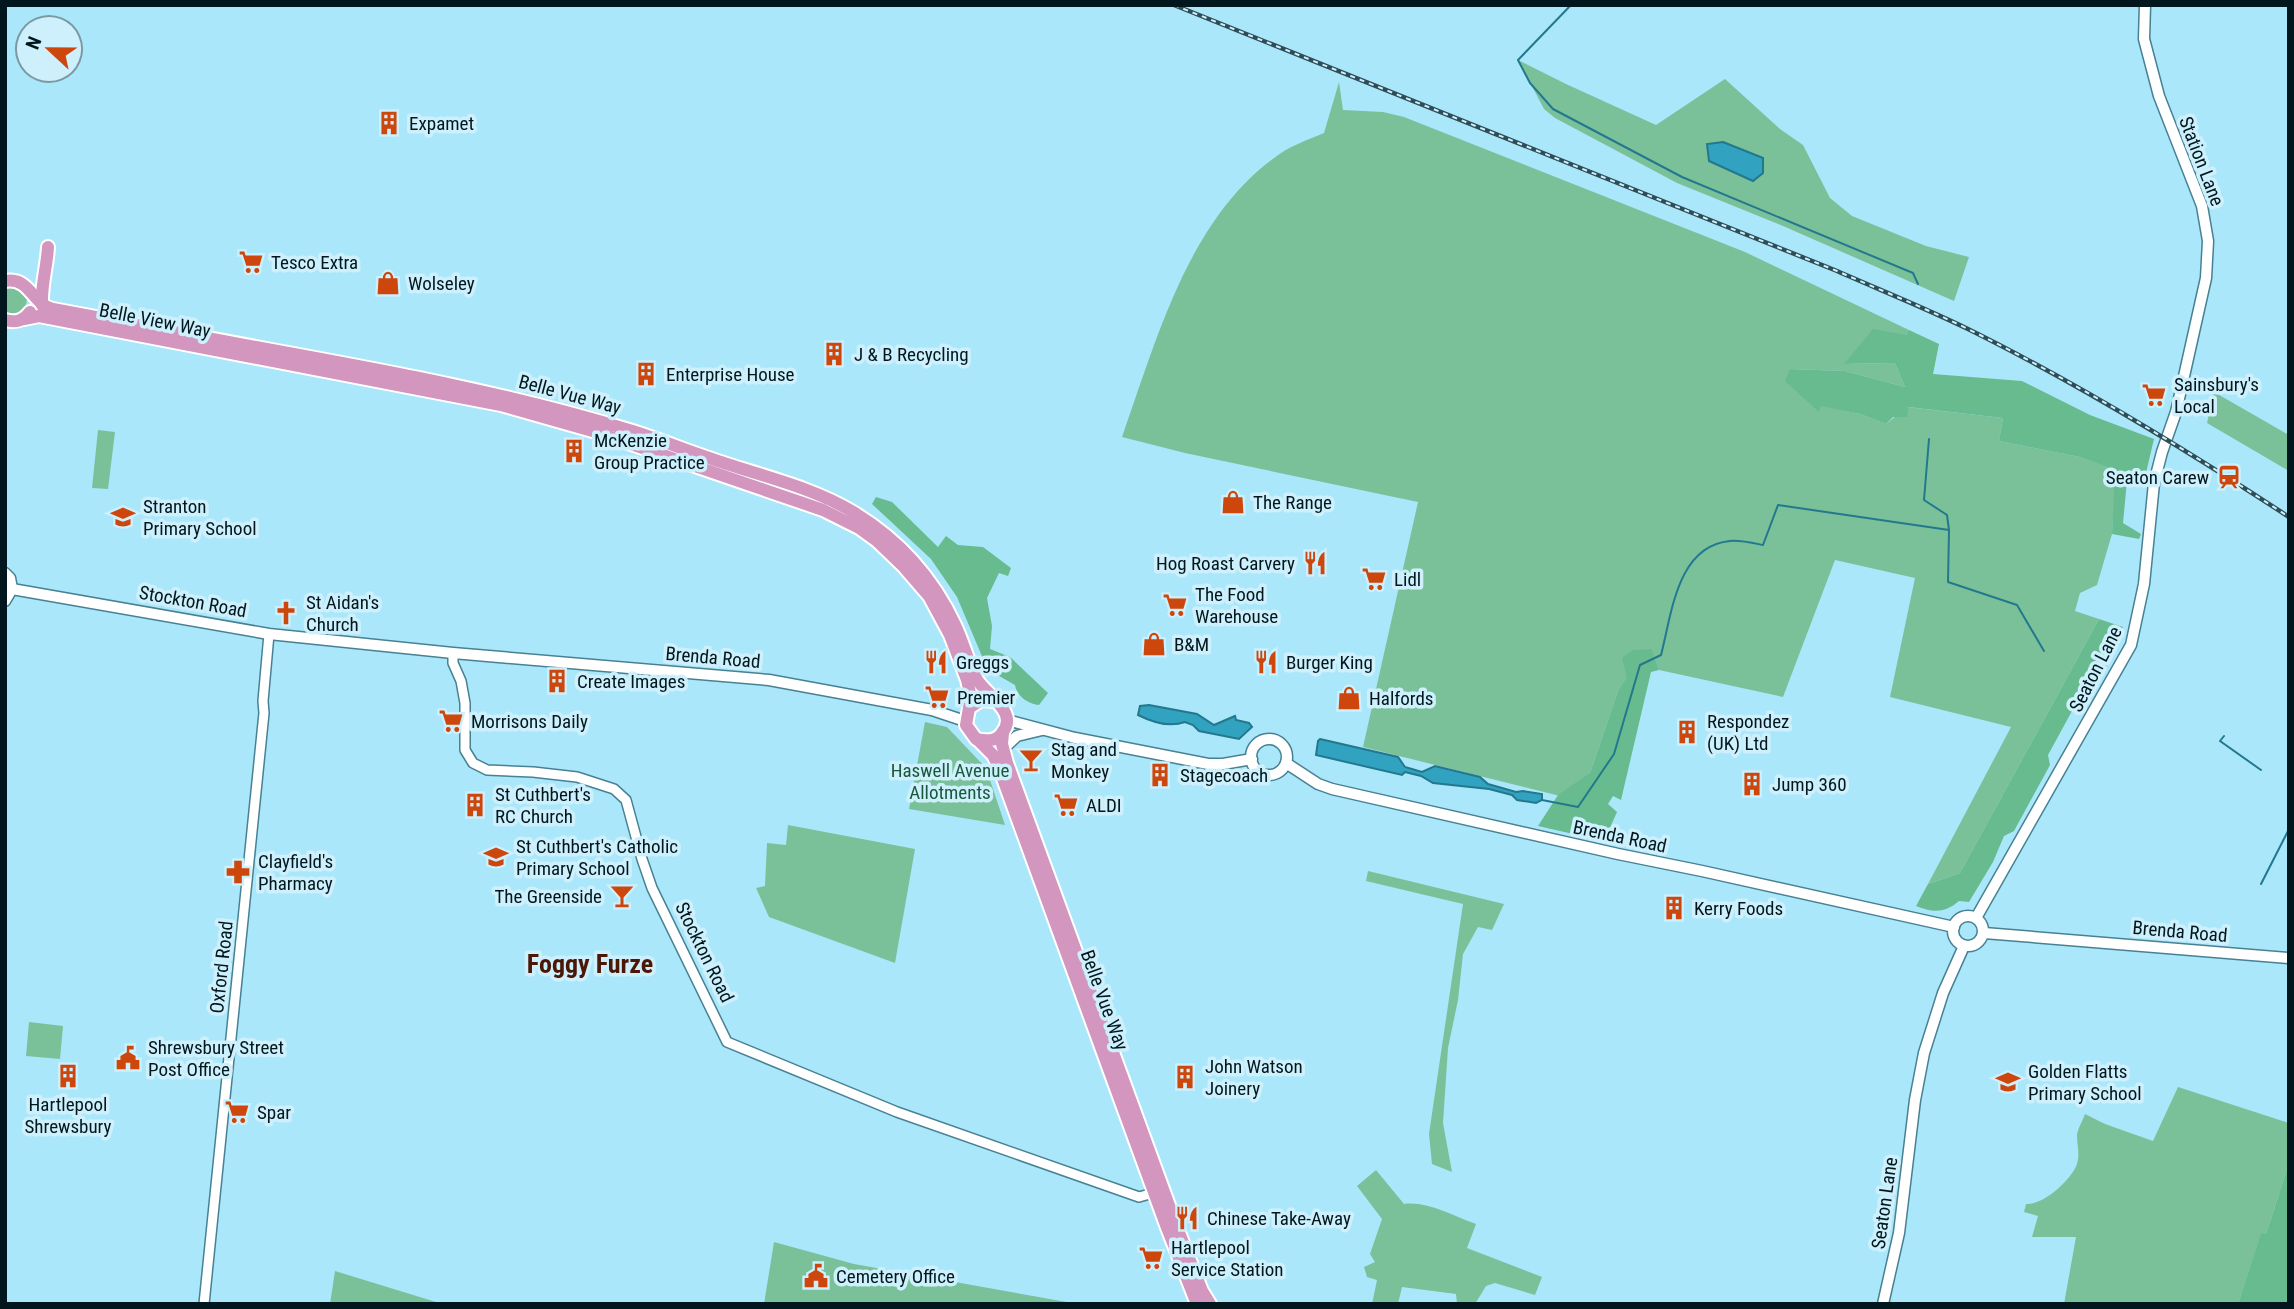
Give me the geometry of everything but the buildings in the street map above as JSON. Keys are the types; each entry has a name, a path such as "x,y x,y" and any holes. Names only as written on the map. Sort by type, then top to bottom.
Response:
{"highway":[{"path":"24,319 37,300 48,260 48,247"},
{"name":"Belle Vue Way","path":"5,281 20,281 32,291 37,300 53,309 517,399 632,430 832,501 891,539 922,571 948,610 979,682 995,701"},
{"name":"Belle View Way","path":"5,320 13,322 39,316 279,363"},
{"name":"Belle Vue Way","path":"279,363 439,392 560,420 803,502 839,517 859,528 891,553 929,596 950,635 968,682 971,699 967,715"},
{"path":"1005,727 991,740 976,738 968,731 967,715 981,700 995,701 1004,709 1005,727 1003,749 1159,1191 1205,1303"},
{"name":"Belle Vue Way","path":"976,738 993,755 998,765 1159,1191 1186,1280 1205,1303"}],"main road":[{"name":"Station Lane","path":"2145,5 2144,39 2148,59 2159,96 2202,206 2208,241 2206,278 2176,412"},
{"name":"Seaton Lane","path":"1976,918 2131,645 2146,572 2154,483 2176,412"},
{"path":"5,573 10,578 12,589 5,601"},
{"name":"Stockton Road","path":"12,589 269,634 453,653"},
{"name":"Brenda Road","path":"453,653 769,680 967,715"},
{"path":"1005,727 1043,730 1208,764 1252,759"},
{"path":"1003,749 1017,736 1043,730"},
{"path":"1272,739 1284,747 1287,756 1286,763 1279,772 1266,774 1258,771 1252,759 1257,744 1272,739"},
{"name":"Brenda Road","path":"1286,763 1318,785 1332,789 1954,927"},
{"path":"1963,917 1976,918 1982,924 1983,938 1975,946 1964,946 1956,941 1954,927 1963,917"},
{"name":"Brenda Road","path":"1984,933 2289,958"},
{"name":"Seaton Lane","path":"1883,1304 1899,1233 1915,1100 1924,1053 1938,1006 1964,946"}],"street":[{"name":"Oxford Road","path":"204,1304 262,733 269,634"},
{"name":"Stockton Road","path":"453,653 453,663 464,690 465,750 473,763 487,770 577,777 614,789 626,800 652,888 727,1042 897,1112 1139,1197 1159,1191"}],"green space":[{"path":"1518,60 1656,125 1725,79 1780,129 1803,145 1830,198 1852,216 1926,246 1969,257 1954,301 1677,183 1555,118 1544,109"},
{"path":"1339,82 1343,110 1383,112 1404,117 1745,252 1909,330 1906,335 1845,364 1895,363 1905,387 1845,371 1790,369 1819,411 1820,405 1860,414 1886,424 1907,407 2003,418 1999,441 2080,457 2116,470 2112,534 2097,585 2080,593 2075,611 2099,619 1960,873 1928,884 2011,727 1890,697 1915,578 1835,560 1783,697 1659,670 1652,650 1618,691 1590,773 1564,797 1363,747 1418,502 1185,453 1122,437 1163,320 1199,244 1222,210 1249,179 1281,153 1324,133"},
{"path":"11,283 27,295 27,300 22,311 10,315 5,314 5,284"},
{"path":"1873,329 1906,335 1909,330 1939,344 1933,374 2022,381 2090,415 2154,439 2145,477 2128,470 2123,523 2141,534 2139,539 2112,534 2115,470 2080,457 1999,441 2003,418 1908,407 1907,417 1893,417 1886,424 1860,414 1821,406 1819,412 1785,381 1790,369 1845,371 1905,387 1895,363 1844,364"},
{"path":"2214,392 2289,435 2289,471 2207,423"},
{"path":"98,430 115,432 108,489 92,488"},
{"path":"876,497 892,502 938,547 946,536 958,545 983,547 1011,568 1008,576 999,573 987,598 992,626 990,649 1010,657 1048,693 1039,705 1024,699 1015,685 994,673 991,666 984,661 957,597 931,559 872,504"},
{"path":"2099,619 2123,627 2121,640 2083,711 2072,711 2048,755 2050,765 2014,831 2004,836 1993,862 1969,902 1959,901 1939,911 1916,906 1928,884 1960,873"},
{"path":"1652,649 1659,670 1651,672 1621,800 1613,796 1608,804 1617,812 1604,841 1538,826 1558,795 1590,773 1618,691 1627,678 1622,658 1633,650"},
{"name":"Haswell Avenue Allotments","path":"925,722 947,727 986,768 1005,825 909,809"},
{"path":"788,825 915,849 895,963 769,917 756,888 765,886 767,843 786,845"},
{"path":"1368,871 1504,904 1492,930 1478,927 1463,954 1458,1000 1448,1048 1443,1123 1452,1172 1432,1164 1429,1134 1463,904 1366,881"},
{"path":"29,1022 63,1026 60,1059 26,1056"},
{"path":"2178,1087 2289,1123 2289,1163 2266,1234 2261,1234 2238,1304 2064,1304 2076,1237 2032,1237 2038,1216 2024,1212 2026,1204 2048,1196 2063,1184 2074,1170 2078,1157 2077,1135 2085,1114 2153,1141"},
{"path":"2289,1163 2289,1304 2238,1304 2261,1233 2266,1234"},
{"path":"1376,1170 1404,1204 1431,1207 1476,1224 1467,1248 1542,1277 1535,1295 1495,1283 1486,1286 1475,1304 1457,1304 1456,1294 1402,1287 1398,1304 1372,1304 1377,1280 1367,1277 1364,1267 1375,1262 1370,1254 1382,1219 1357,1186"},
{"path":"774,1242 854,1264 1078,1304 764,1304"},
{"path":"335,1271 436,1302 439,1304 330,1304"}],"water":[{"path":"1723,142 1763,158 1763,173 1753,181 1709,161 1707,144"},
{"path":"1149,705 1197,714 1214,725 1235,716 1236,720 1249,723 1252,727 1239,739 1199,731 1185,722 1161,723 1138,715 1140,706"},
{"path":"1320,739 1398,757 1405,767 1422,772 1435,766 1480,777 1488,784 1516,792 1542,794 1542,800 1536,803 1517,800 1512,795 1489,789 1433,783 1421,776 1405,772 1402,775 1316,755"}],"waterway":[{"path":"1571,5 1518,60 1530,83 1553,109 1682,177 1913,273 1918,284"},
{"path":"1542,800 1578,807 1614,754 1640,665 1661,655 1680,584 1698,555 1712,546 1730,541 1763,545 1778,505 1949,530 1947,515 1924,500 1929,439"},
{"path":"1949,531 1948,582 2017,605 2044,651"},
{"path":"2224,736 2220,741 2261,770"},
{"path":"2261,884 2289,829"}],"railway":[{"path":"1174,5 1837,271 1952,321 2091,395 2289,517"}],"place":[{"name":"Expamet","path":"389,123"},
{"name":"Tesco Extra","path":"251,262"},
{"name":"Wolseley","path":"388,283"},
{"name":"J & B Recycling","path":"834,354"},
{"name":"Enterprise House","path":"646,374"},
{"name":"Sainsbury's Local","path":"2154,395"},
{"name":"McKenzie Group Practice","path":"574,451"},
{"name":"Seaton Carew","path":"2229,477"},
{"name":"The Range","path":"1233,502"},
{"name":"Stranton Primary School","path":"123,517"},
{"name":"Hog Roast Carvery","path":"1315,563"},
{"name":"Lidl","path":"1374,579"},
{"name":"The Food Warehouse","path":"1175,605"},
{"name":"St Aidan's Church","path":"286,613"},
{"name":"B&M","path":"1154,644"},
{"name":"Greggs","path":"936,662"},
{"name":"Burger King","path":"1266,662"},
{"name":"Create Images","path":"557,681"},
{"name":"Premier","path":"937,697"},
{"name":"Halfords","path":"1349,698"},
{"name":"Morrisons Daily","path":"451,721"},
{"name":"Respondez (UK) Ltd","path":"1687,732"},
{"name":"Stag and Monkey","path":"1031,760"},
{"name":"Stagecoach","path":"1160,775"},
{"name":"Jump 360","path":"1752,784"},
{"name":"St Cuthbert's RC Church","path":"475,805"},
{"name":"ALDI","path":"1066,805"},
{"name":"St Cuthbert's Catholic Primary School","path":"496,857"},
{"name":"Clayfield's Pharmacy","path":"238,872"},
{"name":"The Greenside","path":"622,896"},
{"name":"Kerry Foods","path":"1674,908"},
{"name":"Shrewsbury Street Post Office","path":"128,1058"},
{"name":"Hartlepool Shrewsbury","path":"68,1076"},
{"name":"John Watson Joinery","path":"1185,1077"},
{"name":"Golden Flatts Primary School","path":"2008,1082"},
{"name":"Spar","path":"237,1112"},
{"name":"Chinese Take-Away","path":"1187,1218"},
{"name":"Hartlepool Service Station","path":"1151,1258"},
{"name":"Cemetery Office","path":"816,1276"}],"district":[{"name":"Foggy Furze","path":"590,964"}]}
